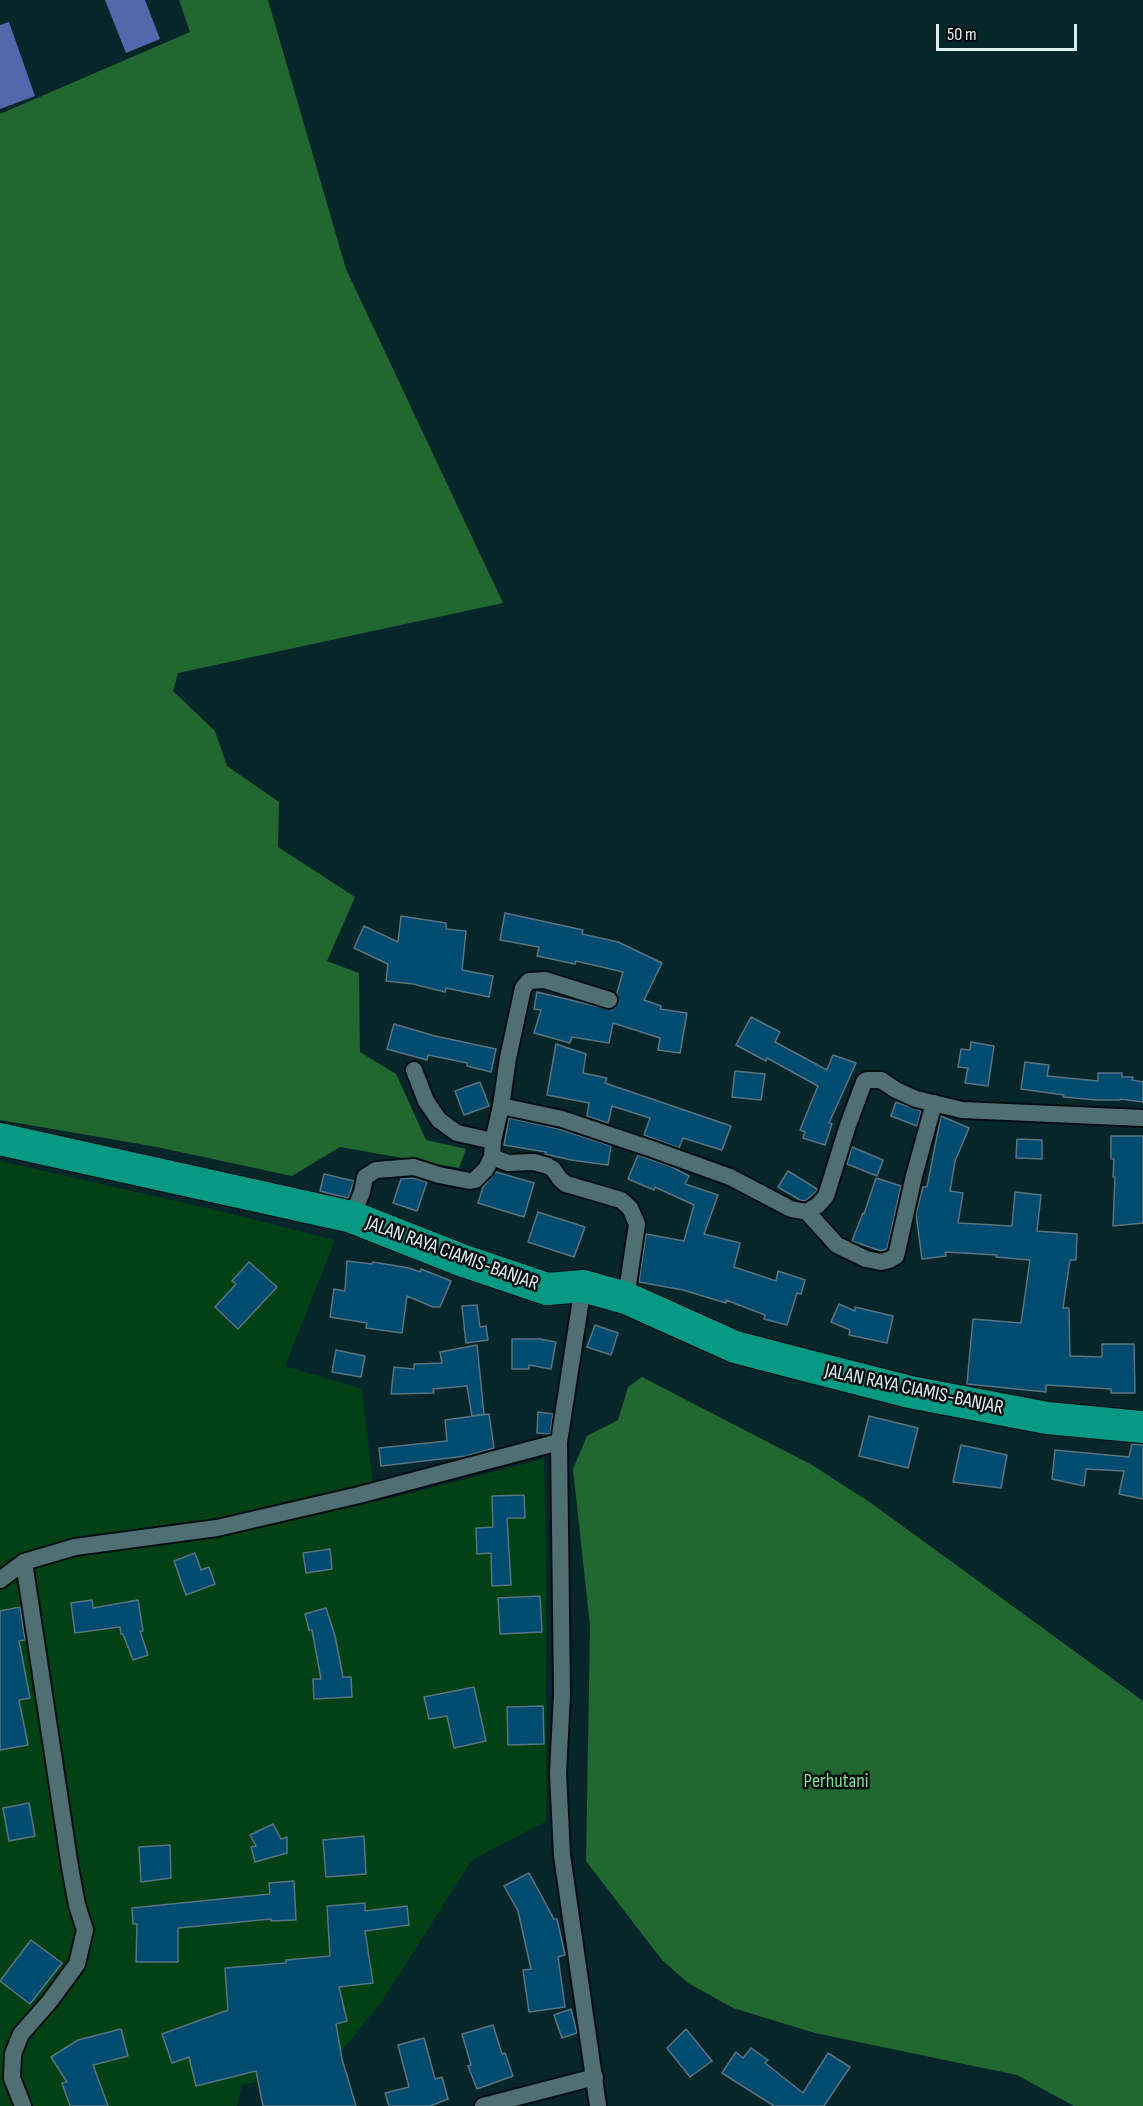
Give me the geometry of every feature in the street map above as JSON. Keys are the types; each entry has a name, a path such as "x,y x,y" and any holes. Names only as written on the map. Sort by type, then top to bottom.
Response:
{"highway":[{"name":"JALAN RAYA CIAMIS-BANJAR","path":"0,1138 352,1216 461,1260 547,1289 583,1286 626,1298 735,1347 910,1392 1047,1418 1143,1427"}],"street":[{"path":"352,1216 362,1192 365,1177 376,1170 414,1167 439,1176 470,1181 475,1180 486,1169 501,1106 508,1058 523,988 530,981 545,980 609,1000"},
{"path":"414,1070 426,1101 439,1120 457,1133 492,1149 508,1163 534,1162 548,1166 554,1169 566,1184 621,1200 630,1208 637,1224 626,1298"},
{"path":"807,1212 826,1196 864,1082 870,1079 881,1080 916,1099 962,1110 1143,1118"},
{"path":"501,1106 562,1119 730,1177 791,1209 807,1212 837,1245 866,1259 881,1262 896,1256 914,1176 934,1103"},
{"path":"583,1286 559,1442 562,1694 558,1773 562,1855 598,2106"},
{"path":"0,1580 24,1562 75,1547 228,1526 358,1495 559,1442"},
{"path":"23,2106 12,2078 13,2054 21,2034 50,2001 77,1964 85,1930 77,1905 70,1867 24,1562"},
{"path":"483,2106 595,2077"}],"green space":[{"path":"179,0 268,0 346,269 503,603 178,673 173,691 215,731 227,766 279,802 278,847 355,897 327,961 359,973 360,1052 396,1074 426,1140 466,1149 459,1168 340,1147 292,1176 157,1147 0,1120 0,114 190,32"},
{"path":"0,1161 335,1240 285,1366 362,1389 375,1502 544,1459 546,1821 472,1860 382,2001 340,2053 301,2073 242,2085 237,2106 0,2106"},
{"name":"Perhutani","path":"642,1377 812,1465 871,1503 1143,1701 1143,2106 1074,2106 1017,2075 815,2033 733,2008 688,1983 662,1960 586,1861 590,1626 573,1469 587,1436 618,1420 628,1387"}],"water":[{"path":"105,0 145,0 160,39 126,53"},
{"path":"9,22 35,96 0,109 0,25"}],"building":[{"path":"505,913 583,930 582,934 618,942 662,963 644,1000 661,1006 660,1009 687,1013 680,1053 658,1050 660,1038 613,1023 609,1043 572,1037 570,1043 534,1033 541,1010 534,1009 537,992 612,1010 619,1003 617,993 623,972 576,961 575,964 537,956 539,947 500,940"},
{"path":"401,916 446,923 446,929 466,931 462,970 493,976 489,997 446,988 445,992 413,984 386,981 388,964 354,948 364,926 398,942"},
{"path":"751,1017 780,1032 775,1042 827,1070 833,1055 856,1063 829,1123 832,1124 825,1145 803,1138 805,1132 800,1130 818,1086 767,1058 766,1061 736,1045"},
{"path":"394,1024 435,1036 496,1049 491,1072 467,1066 467,1063 428,1055 427,1060 387,1049"},
{"path":"971,1042 994,1046 988,1086 965,1083 968,1068 958,1067 961,1049 970,1050"},
{"path":"556,1044 586,1054 583,1073 607,1078 605,1083 731,1126 722,1150 683,1138 679,1148 644,1135 650,1118 612,1106 608,1123 587,1116 589,1103 547,1095"},
{"path":"1025,1062 1049,1065 1047,1076 1098,1081 1098,1073 1122,1073 1122,1077 1133,1077 1132,1080 1143,1082 1143,1102 1063,1097 1064,1095 1021,1089"},
{"path":"735,1071 765,1074 761,1100 732,1097"},
{"path":"480,1082 489,1106 464,1115 455,1091"},
{"path":"896,1102 921,1111 917,1126 891,1116"},
{"path":"941,1116 969,1128 955,1161 950,1191 963,1193 958,1223 1012,1226 1015,1192 1041,1195 1037,1231 1077,1234 1076,1260 1070,1260 1063,1308 1069,1308 1070,1356 1102,1357 1102,1344 1134,1344 1135,1393 1111,1393 1111,1389 1046,1385 1046,1392 967,1384 973,1319 1021,1323 1030,1260 996,1257 997,1255 945,1252 946,1256 922,1259 916,1214 923,1187 927,1187"},
{"path":"509,1118 559,1129 611,1146 608,1165 571,1160 545,1154 546,1152 504,1145"},
{"path":"1111,1136 1143,1136 1143,1223 1113,1226 1115,1177 1113,1177 1114,1159 1111,1159"},
{"path":"1017,1139 1042,1140 1042,1159 1016,1158"},
{"path":"852,1147 883,1160 877,1176 847,1164"},
{"path":"638,1155 672,1167 689,1176 685,1184 718,1195 704,1234 740,1243 734,1267 776,1281 778,1271 805,1280 801,1294 797,1293 787,1325 764,1319 765,1315 726,1300 726,1303 683,1290 639,1282 646,1234 684,1241 694,1205 655,1187 654,1190 628,1179"},
{"path":"788,1171 817,1191 805,1201 778,1187"},
{"path":"496,1172 534,1183 524,1217 478,1203 483,1187"},
{"path":"324,1174 354,1181 348,1198 320,1191"},
{"path":"413,1178 427,1182 417,1211 393,1203 401,1179"},
{"path":"876,1178 901,1186 887,1249 881,1251 852,1241"},
{"path":"538,1212 585,1227 574,1257 528,1242"},
{"path":"347,1261 372,1264 373,1262 420,1272 421,1269 451,1281 440,1307 433,1307 407,1296 402,1333 366,1328 367,1323 330,1317 334,1289 345,1291"},
{"path":"249,1262 277,1287 238,1329 215,1307 236,1284 232,1281"},
{"path":"839,1304 855,1311 855,1307 893,1316 887,1343 849,1335 850,1330 831,1322"},
{"path":"477,1305 480,1327 486,1326 488,1340 466,1343 462,1306"},
{"path":"595,1325 618,1333 611,1355 587,1347"},
{"path":"512,1339 540,1339 556,1342 551,1369 529,1365 529,1369 512,1369"},
{"path":"477,1345 484,1414 472,1416 467,1386 433,1389 434,1393 391,1394 394,1367 414,1369 414,1364 442,1363 440,1352"},
{"path":"336,1350 365,1356 361,1377 332,1372"},
{"path":"538,1412 553,1414 550,1434 537,1433"},
{"path":"489,1414 494,1448 466,1456 381,1466 379,1448 447,1441 445,1420"},
{"path":"869,1416 918,1428 908,1468 859,1456"},
{"path":"1132,1444 1143,1445 1143,1499 1119,1494 1124,1471 1086,1469 1084,1486 1052,1479 1055,1450 1129,1457"},
{"path":"961,1445 1007,1455 1001,1488 953,1482"},
{"path":"524,1495 525,1518 507,1518 511,1585 492,1586 491,1553 477,1554 476,1528 493,1527 492,1496"},
{"path":"330,1549 332,1569 306,1573 303,1553"},
{"path":"195,1553 201,1570 209,1567 215,1584 186,1595 174,1561"},
{"path":"540,1596 542,1632 500,1634 498,1598"},
{"path":"92,1600 93,1608 138,1600 143,1631 140,1631 148,1655 133,1660 120,1627 75,1633 71,1603"},
{"path":"20,1607 25,1640 19,1641 30,1698 19,1700 28,1745 0,1750 0,1611"},
{"path":"326,1608 335,1636 343,1677 351,1677 352,1697 314,1699 313,1679 321,1679 312,1630 309,1630 305,1614"},
{"path":"474,1687 486,1741 454,1748 447,1716 429,1719 424,1697"},
{"path":"543,1706 544,1744 508,1745 507,1707"},
{"path":"29,1803 35,1836 9,1841 3,1808"},
{"path":"273,1824 281,1839 287,1837 287,1853 255,1862 251,1847 256,1846 250,1835"},
{"path":"364,1836 366,1874 326,1877 323,1840"},
{"path":"170,1845 171,1878 141,1882 139,1847"},
{"path":"529,1873 554,1919 557,1919 565,1955 558,1957 565,2007 529,2012 523,1970 531,1969 518,1911 504,1886"},
{"path":"294,1881 296,1920 271,1921 271,1919 178,1928 178,1962 136,1962 137,1924 133,1924 132,1908 270,1894 269,1883"},
{"path":"365,1903 365,1911 407,1906 409,1925 365,1931 373,1983 339,1987 347,2021 336,2024 342,2059 356,2106 263,2106 256,2071 196,2086 189,2057 172,2063 162,2034 228,2010 225,1968 286,1963 286,1960 330,1956 327,1906"},
{"path":"31,1940 62,1963 30,2004 0,1981"},
{"path":"571,2009 577,2033 562,2038 554,2015"},
{"path":"493,2025 502,2054 505,2053 513,2076 477,2089 468,2066 471,2065 462,2034"},
{"path":"121,2029 128,2056 93,2065 108,2106 70,2106 62,2083 67,2082 51,2057 78,2040"},
{"path":"686,2029 712,2061 690,2077 667,2048"},
{"path":"424,2038 435,2079 442,2077 448,2099 430,2106 389,2106 385,2093 409,2087 398,2045"},
{"path":"751,2048 768,2060 765,2063 803,2093 828,2053 850,2067 824,2106 774,2106 722,2073 736,2052 743,2058"}]}
